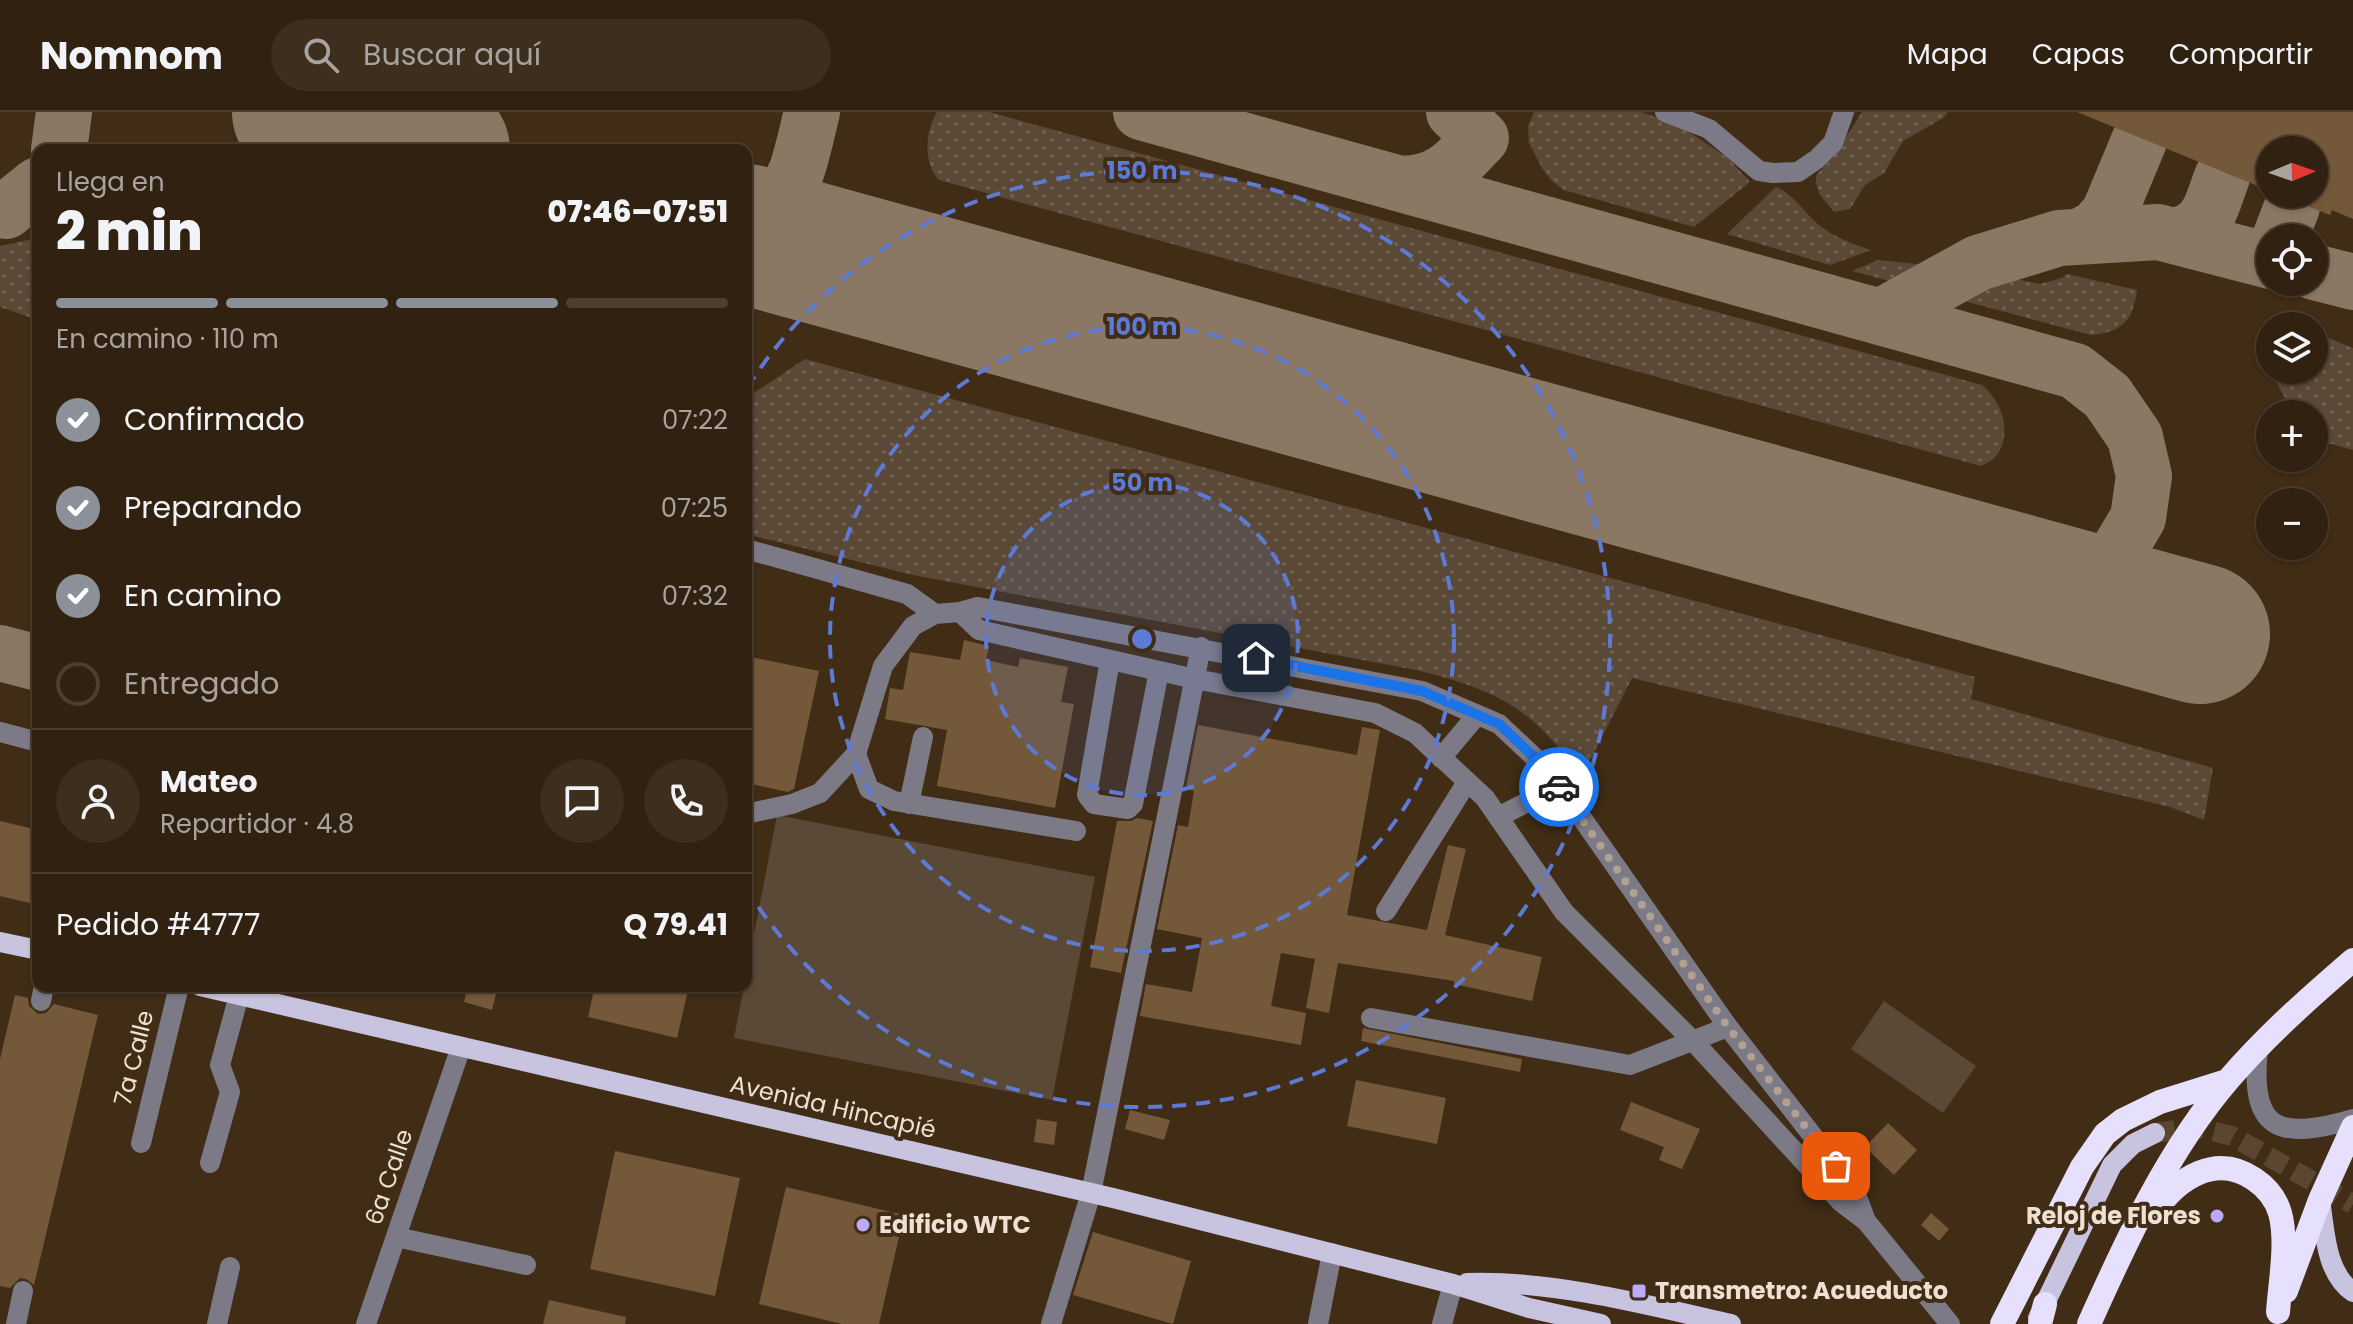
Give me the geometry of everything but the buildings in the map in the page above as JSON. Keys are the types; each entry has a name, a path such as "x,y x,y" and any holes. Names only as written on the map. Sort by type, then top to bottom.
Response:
{"highway":[{"path":"2089,1324 2148,1201 2227,1081 2279,1024 2353,960"},
{"path":"2002,1324 2082,1167 2105,1134 2148,1107 2227,1081"},
{"path":"2276,1318 2320,1200 2353,1127"},
{"path":"2114,1269 2159,1204 2178,1185 2198,1172 2228,1167 2248,1175 2265,1187 2280,1213 2282,1238 2276,1318"}],"main road":[{"path":"0,942 32,949"},
{"name":"Avenida Hincapié","path":"226,992 1091,1193 1453,1284 1562,1320 1601,1324"},
{"path":"2040,1317 2112,1165 2133,1144 2155,1133"},
{"path":"2320,1200 2331,1260 2341,1281 2353,1292"},
{"name":"Avenida Hincapié","path":"1453,1284 1504,1282 1541,1285 1731,1324"}],"street":[{"path":"1665,112 1709,129 1759,171 1773,173 1798,172 1817,159 1833,143 1844,112"},
{"path":"752,551 907,594 935,614"},
{"path":"752,813 792,804 820,793 856,754 883,666 913,626 935,614 978,607 1422,691 1499,724 1549,771 1728,1027 1854,1189 1866,1221"},
{"path":"960,612 979,630 1195,679 1375,713 1415,733 1485,798 1564,912 1694,1042 1841,1202 1866,1221 1950,1324"},
{"path":"1051,1324 1091,1193 1201,647"},
{"path":"1110,660 1087,795 1094,804 1128,809 1133,804 1159,671"},
{"path":"1441,758 1477,715"},
{"path":"0,732 32,740"},
{"path":"909,804 923,737"},
{"path":"856,754 869,789 894,801 1076,831"},
{"path":"1386,911 1467,782"},
{"path":"1498,817 1559,786"},
{"name":"7a Calle","path":"141,1143 178,992"},
{"path":"210,1163 230,1092 220,1065 239,995"},
{"path":"1371,1018 1630,1065 1728,1027"},
{"name":"6a Calle","path":"366,1324 461,1047"},
{"path":"2258,1048 2256,1094 2272,1122 2288,1130 2307,1131 2353,1119"},
{"path":"396,1237 526,1265"},
{"path":"1318,1324 1332,1253"},
{"path":"217,1324 230,1267"},
{"path":"1442,1324 1453,1284"},
{"path":"16,1324 23,1291"}],"shaded area":[{"path":"937,112 989,112 1982,385 1991,394 2002,416 2004,439 2000,450 1981,466 939,180 928,156 928,138"},
{"path":"1534,112 1641,112 1680,126 1728,158 1750,182 1694,227 1564,190 1543,170 1529,143 1528,126"},
{"path":"1862,112 1948,112 1903,141 1884,173 1865,185 1850,209 1834,212 1820,195 1816,175 1832,159"},
{"path":"1776,187 1788,194 1825,229 1871,250 1830,265 1727,234"},
{"path":"32,239 32,318 0,307 0,246"},
{"path":"1878,260 1964,269 2040,284 2067,274 2137,290 2133,309 2124,323 2111,331 2091,335 1852,271"},
{"path":"2328,338 2353,348 2353,450 2328,443 2328,400 2286,400 2277,384 2328,384"},
{"path":"805,359 1975,677 1971,699 2213,768 2204,820 2170,807 1632,678 1581,778 1547,734 1529,718 1511,705 1469,685 1416,670 913,575 752,535 752,394"},
{"path":"777,815 1095,877 1052,1100 734,1038 743,992 752,992 752,945"},
{"path":"1884,1001 1976,1066 1943,1113 1851,1049"}],"taxiway":[{"path":"60,144 64,112"},
{"path":"752,231 778,209 792,184 812,112"},
{"path":"1141,112 2075,371 2107,396 2135,437 2144,476 2138,518 2116,555 2091,576 2049,592"},
{"path":"1402,184 1438,176 1456,164 1481,138 1454,112"},
{"path":"2081,236 2096,228 2109,213 2139,141"},
{"path":"794,176 793,214 804,250"},
{"path":"2174,236 2186,233 2202,222 2222,177"},
{"path":"6,211 32,190"},
{"path":"2285,224 2292,208"},
{"path":"1880,317 1978,263 2059,238 2158,232 2256,257"},
{"path":"2328,276 2353,282"},
{"path":"0,653 32,661"}],"runway":[{"path":"302,112 418,144"},
{"path":"752,236 2200,634"}],"tunnel":[{"path":"2155,1133 2195,1127 2232,1136 2353,1204"}],"way so far":[{"path":"1559,787 1728,1027 1836,1166"}],"place":[{"name":"Reloj de Flores","path":"2217,1216"},
{"name":"Edificio WTC","path":"863,1225"},
{"name":"Transmetro: Acueducto","path":"1639,1291"}],"route":[{"path":"1256,658 1422,691 1499,724 1549,771 1559,787"}]}
